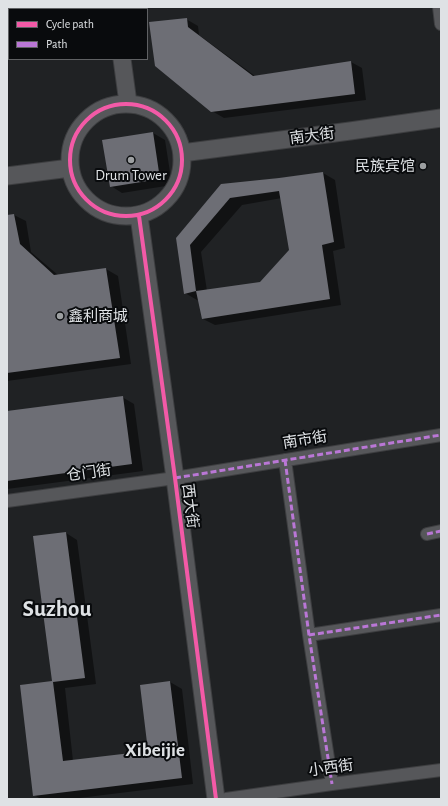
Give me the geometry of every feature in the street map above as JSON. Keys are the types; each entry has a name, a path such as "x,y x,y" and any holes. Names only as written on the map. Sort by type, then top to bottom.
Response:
{"street":[{"path":"439,7 441,24"},
{"path":"122,60 128,103"},
{"path":"128,103 150,108 162,117 175,131 182,153 182,168 177,186 165,202 151,212 139,216 122,217 102,212 86,201 74,184 70,168 72,143 81,125 102,108 128,103"},
{"name":"南大街","path":"182,153 441,118"},
{"path":"7,176 70,168"},
{"name":"西大街","path":"139,216 175,478 216,799"},
{"name":"南市街","path":"175,478 441,435"},
{"path":"285,460 309,635 332,784"},
{"name":"仓门街","path":"7,501 175,478"},
{"path":"427,534 441,531"},
{"path":"309,635 441,615"},
{"name":"小西街","path":"226,799 441,770"}],"building":[{"path":"187,18 188,27 253,76 351,61 355,94 211,112 155,66 149,22"},
{"name":"Drum Tower","path":"153,132 160,179 110,187 102,140"},
{"path":"323,172 334,242 322,245 330,299 202,319 196,291 184,294 176,238 221,184","holes":["279,191 289,250 260,282 196,291 190,245 230,198"]},
{"name":"鑫利商城","path":"14,214 20,244 54,275 106,268 120,358 7,373 7,215"},
{"path":"123,396 132,464 7,481 7,411"},
{"path":"66,532 85,678 53,682 63,761 148,751 140,685 170,681 182,778 33,796 20,685 52,681 33,536"}],"marked path":[{"path":"175,478 441,435"},
{"path":"285,460 309,635 332,784"},
{"path":"427,534 441,531"},
{"path":"309,635 441,615"}],"cycle path":[{"path":"126,104 148,108 166,120 178,138 182,160 178,182 166,200 148,212 126,216 104,212 86,200 74,182 70,160 74,138 86,120 104,108 126,104"},
{"path":"139,216 175,478 216,799"}],"place":[{"name":"Drum Tower","path":"131,160"},
{"name":"民族宾馆","path":"423,166"},
{"name":"鑫利商城","path":"60,316"}],"district":[{"name":"Suzhou","path":"57,609"},
{"name":"Xibeijie","path":"155,750"}]}
